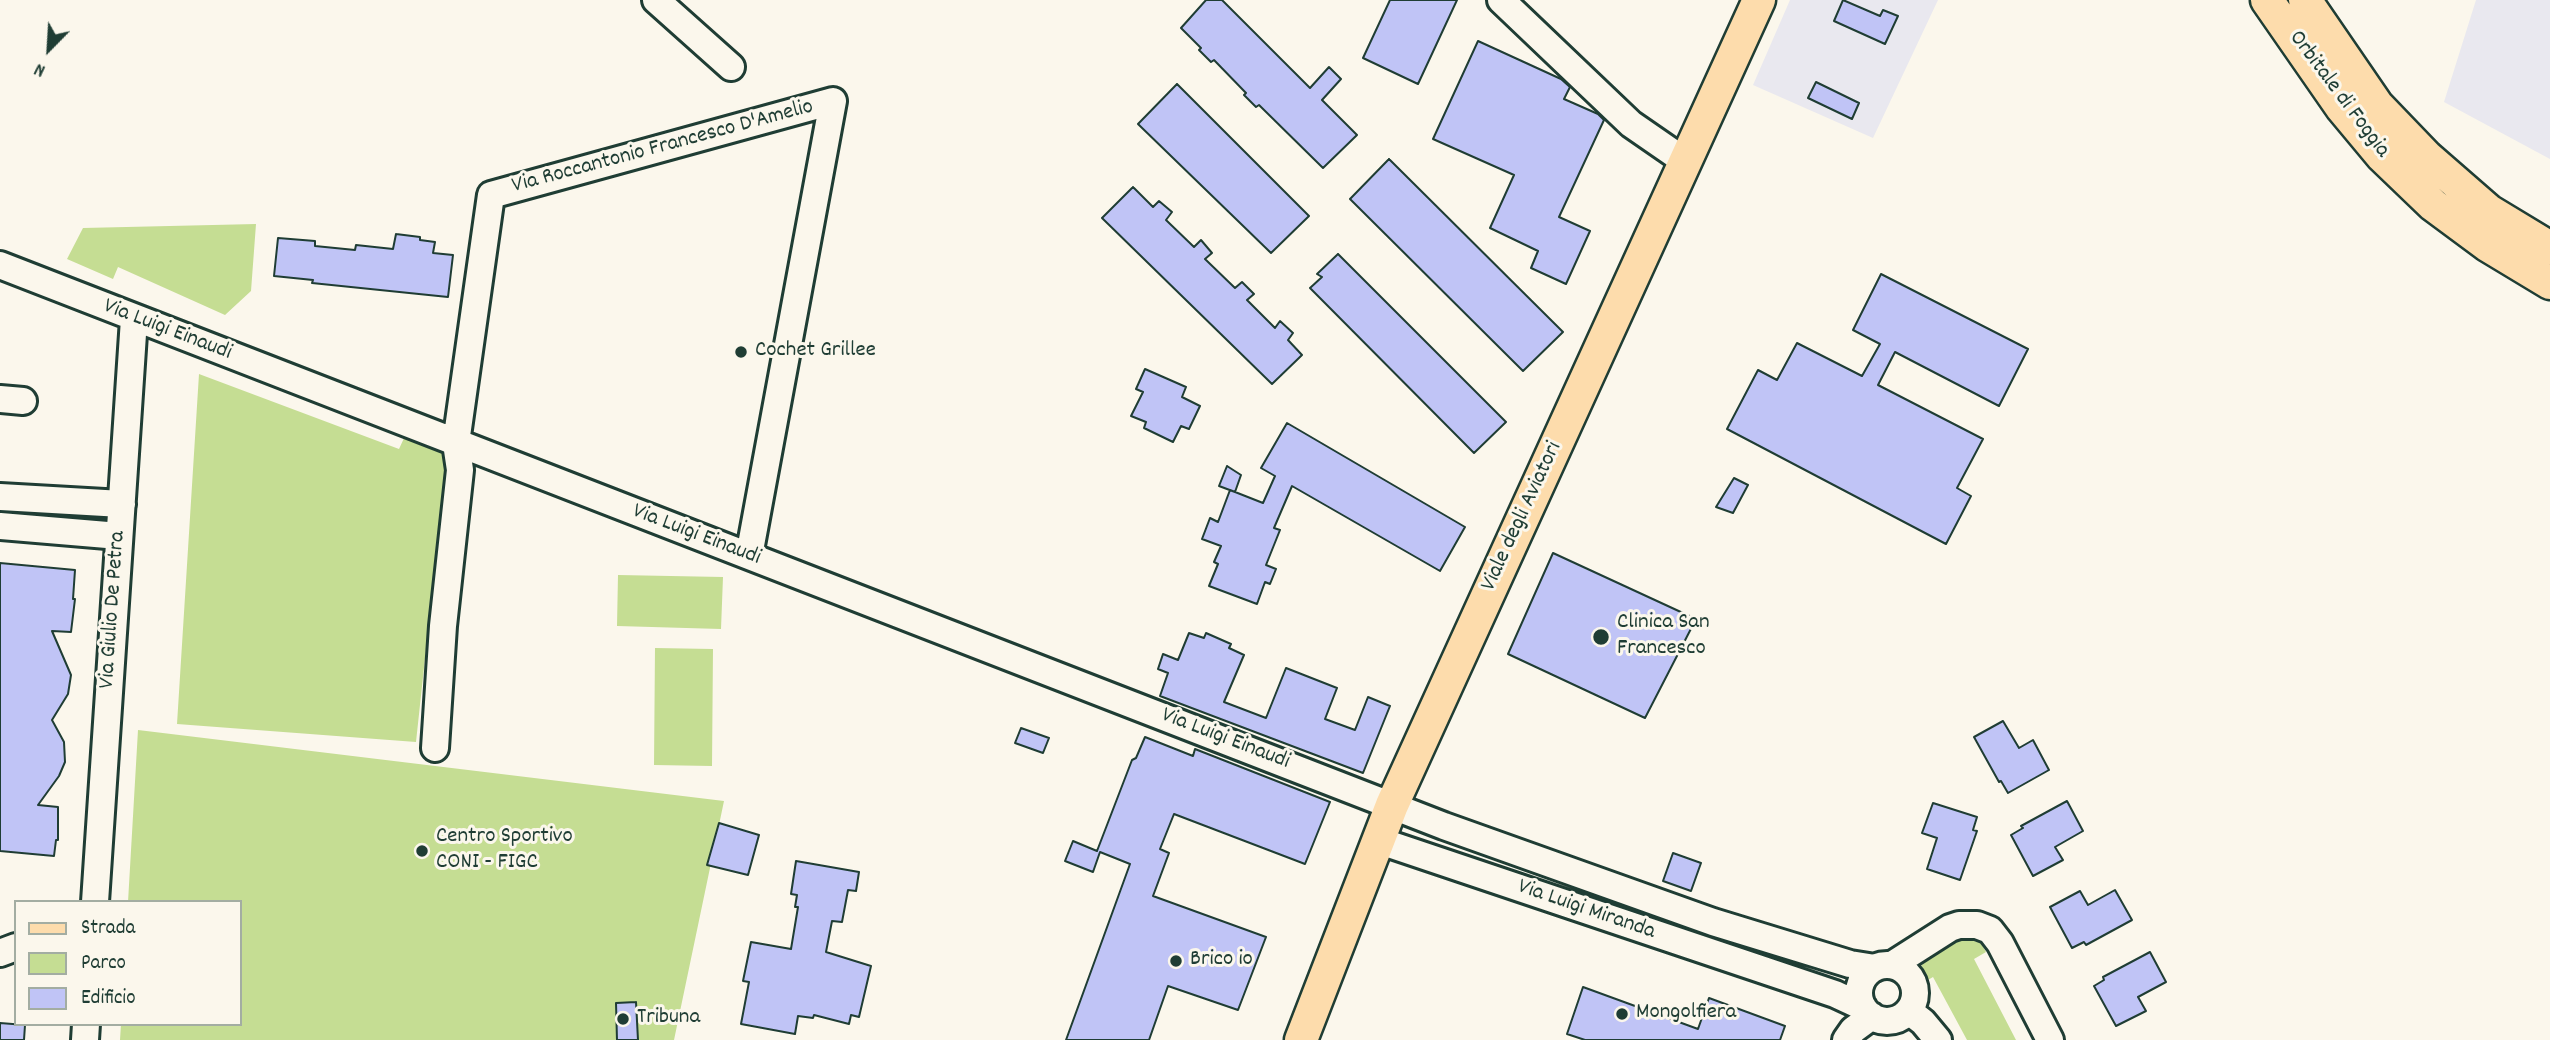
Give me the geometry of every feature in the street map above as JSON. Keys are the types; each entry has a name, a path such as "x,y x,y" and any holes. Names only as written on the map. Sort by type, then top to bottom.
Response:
{"main road":[{"name":"Viale degli Aviatori","path":"1301,1040 1392,805 1759,0"},
{"name":"Orbitale di Foggia","path":"2267,0 2342,108 2382,156 2432,205 2487,245 2550,283"},
{"name":"Orbitale di Foggia","path":"2305,0 2377,105 2427,158 2488,211 2550,248"}],"street":[{"path":"656,0 731,67"},
{"path":"1501,0 1631,124 1686,162"},
{"name":"Via Roccantonio Francesco D'Amelio","path":"456,443 491,195 833,101 749,556"},
{"name":"Via Luigi Einaudi","path":"0,265 1392,805"},
{"name":"Via Giulio De Petra","path":"95,900 134,319"},
{"path":"435,748 443,626 460,470 456,443"},
{"path":"0,497 122,504"},
{"path":"0,526 120,536"},
{"name":"Via Luigi Miranda","path":"1392,805 1713,922 1850,964 1884,966"},
{"name":"Via Luigi Miranda","path":"1377,840 1849,999 1867,1012"},
{"path":"1592,913 1602,883"},
{"path":"1884,966 1902,970 1914,984 1914,1003 1909,1011 1896,1020 1888,1021 1867,1012 1859,989 1862,980 1884,966 1950,928 1977,925 1990,930 2000,943 2050,1040"},
{"path":"1796,982 1805,950"},
{"path":"1909,1011 1923,1022 1938,1040"},
{"path":"1846,1040 1867,1012"}],"shaded area":[{"path":"1790,0 1938,0 1873,138 1753,85"},
{"path":"2476,0 2550,0 2550,159 2444,102"}],"green space":[{"path":"256,224 251,291 225,315 118,267 113,279 67,259 83,228"},
{"path":"199,374 399,449 405,436 447,454 416,742 177,724"},
{"path":"618,575 723,577 721,629 617,626"},
{"path":"655,648 713,649 712,766 654,765"},
{"name":"Centro Sportivo CONI - FIGC","path":"138,730 724,801 674,1040 120,1040 121,1026 242,1026 242,900 128,900"},
{"path":"1958,940 1981,943 1986,952 1974,959 2016,1040 1967,1040 1933,977 1923,983 1918,980 1925,960 1937,949"}],"building":[{"path":"1206,0 1222,0 1310,88 1329,67 1341,79 1322,100 1357,135 1323,168 1259,105 1256,107 1244,95 1246,93 1214,60 1211,62 1199,50 1201,48 1181,28"},
{"path":"1390,0 1457,0 1418,84 1363,58"},
{"path":"1843,0 1880,16 1883,10 1898,16 1885,44 1834,21"},
{"path":"1478,41 1561,79 1570,87 1564,99 1598,114 1604,120 1559,217 1590,231 1566,284 1531,268 1538,251 1490,228 1514,175 1433,139"},
{"path":"1816,82 1859,103 1852,119 1808,98"},
{"path":"1177,84 1309,216 1271,253 1138,124"},
{"path":"1389,159 1563,332 1523,371 1350,199"},
{"path":"1133,187 1153,207 1159,201 1172,212 1166,220 1194,247 1201,240 1212,253 1205,259 1235,288 1242,282 1254,294 1247,300 1275,328 1280,321 1293,333 1288,340 1302,355 1272,384 1102,218"},
{"path":"396,234 435,242 433,253 453,255 448,297 312,283 313,280 274,276 278,238 315,241 315,246 355,250 356,245 393,249"},
{"path":"1338,254 1506,422 1474,453 1310,288 1322,277 1317,274"},
{"path":"1881,274 2028,349 1999,406 1895,352 1878,385 1983,439 1957,488 1971,496 1946,544 1727,429 1758,370 1777,380 1797,343 1862,376 1880,344 1853,330"},
{"path":"1145,369 1186,387 1182,397 1200,406 1189,429 1181,426 1173,442 1144,428 1146,422 1131,416 1143,392 1136,389"},
{"path":"1287,423 1465,527 1440,571 1292,486 1274,528 1280,530 1266,565 1276,569 1270,584 1265,582 1257,604 1209,586 1218,564 1214,562 1221,546 1202,539 1210,518 1218,522 1230,490 1263,503 1275,476 1261,468"},
{"path":"1227,466 1241,475 1235,492 1219,486"},
{"path":"1734,478 1748,485 1733,513 1716,507"},
{"name":"Clinica San Francesco","path":"1553,553 1696,619 1645,718 1508,654"},
{"path":"0,563 75,570 71,632 52,631 71,675 68,694 52,720 64,742 65,762 59,776 38,805 58,807 58,840 54,856 0,851"},
{"path":"1189,633 1204,638 1206,633 1231,644 1229,648 1244,655 1224,702 1266,718 1286,668 1337,688 1325,719 1355,730 1368,697 1390,706 1363,773 1160,696 1168,673 1158,669 1163,654 1178,660"},
{"path":"2003,721 2019,748 2033,740 2049,770 2008,793 1974,737"},
{"path":"1021,728 1049,738 1043,753 1015,743"},
{"path":"1145,737 1193,756 1195,749 1330,802 1305,864 1174,814 1160,849 1169,853 1153,896 1266,937 1238,1010 1168,986 1149,1040 1066,1040 1130,864 1100,852 1093,872 1065,861 1073,841 1097,851 1132,760 1136,758"},
{"path":"2067,801 2083,831 2055,847 2063,860 2033,876 2011,835 2023,828 2021,826"},
{"path":"1933,803 1977,817 1973,830 1977,831 1960,880 1927,869 1937,838 1922,833"},
{"path":"719,823 759,835 748,875 707,865"},
{"path":"1673,853 1701,863 1691,891 1663,881"},
{"path":"796,861 859,872 856,891 848,890 842,922 832,921 826,952 871,966 859,1017 851,1015 849,1024 814,1015 813,1018 798,1016 795,1034 741,1024 749,982 743,981 751,942 791,949 798,907 795,907 797,895 791,894"},
{"path":"2115,890 2132,920 2086,945 2084,942 2072,948 2050,907 2080,891 2088,905"},
{"path":"2150,952 2166,982 2138,997 2146,1011 2116,1026 2094,986 2104,980 2103,977"},
{"name":"Mongolfiera","path":"1583,987 1698,1029 1709,998 1785,1026 1780,1040 1585,1040 1567,1034"},
{"name":"Tribuna","path":"636,1002 638,1040 617,1040 616,1003"},
{"path":"0,1023 25,1026 24,1040 0,1040"}],"place":[{"name":"Cochet Grillee","path":"741,352"},
{"name":"Clinica San Francesco","path":"1601,637"},
{"name":"Centro Sportivo CONI - FIGC","path":"422,851"},
{"name":"Brico io","path":"1176,961"},
{"name":"Mongolfiera","path":"1622,1014"},
{"name":"Tribuna","path":"623,1019"}]}
